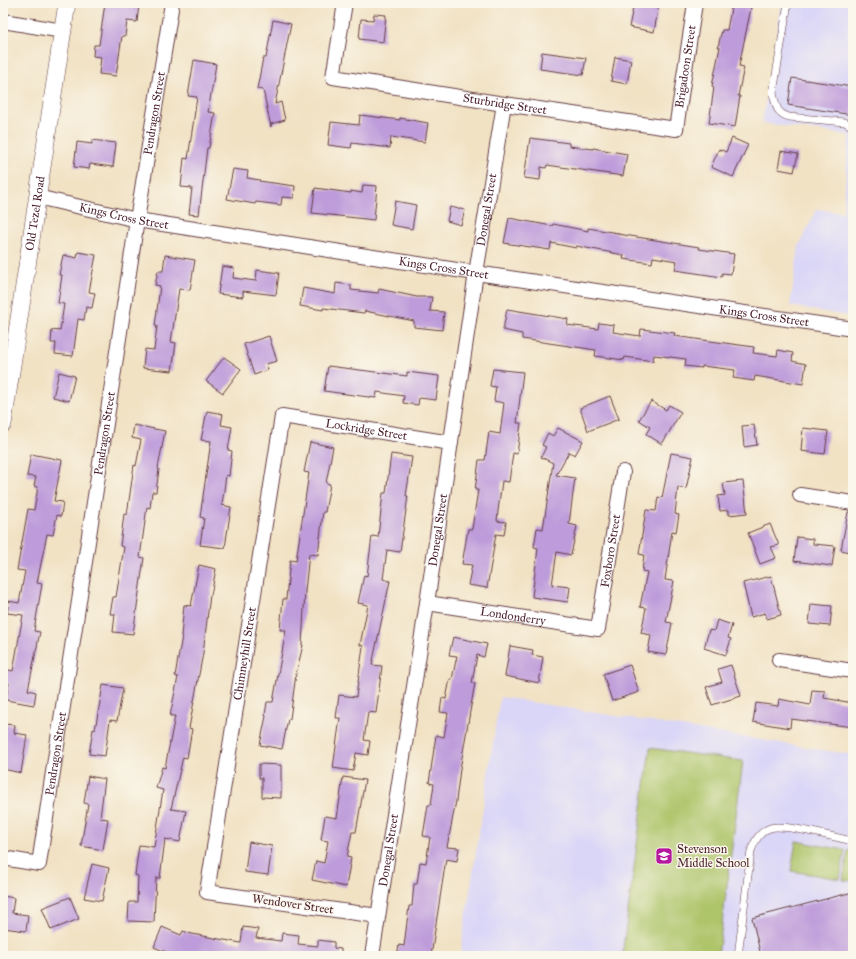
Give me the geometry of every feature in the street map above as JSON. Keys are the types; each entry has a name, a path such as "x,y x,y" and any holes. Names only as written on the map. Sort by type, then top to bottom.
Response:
{"street":[{"name":"Old Tezel Road","path":"3,424 67,3"},
{"name":"Pendragon Street","path":"3,858 39,864 137,220 172,3"},
{"name":"Sturbridge Street","path":"344,3 333,77 676,129"},
{"name":"Brigadoon Street","path":"676,129 695,3"},
{"path":"3,21 63,31"},
{"name":"Donegal Street","path":"372,956 428,603 476,273 504,104"},
{"name":"Kings Cross Street","path":"37,197 137,220 476,273 853,329"},
{"name":"Lockridge Street","path":"282,416 451,443"},
{"name":"Chimneyhill Street","path":"207,892 282,416"},
{"name":"Foxboro Street","path":"598,630 623,472"},
{"path":"800,495 853,503"},
{"name":"Londonderry","path":"428,603 598,630"},
{"path":"780,660 853,671"},
{"name":"Wendover Street","path":"207,892 378,916"}],"lane":[{"path":"788,3 773,93 776,108 782,114 790,117 845,122 853,127"},
{"path":"738,956 751,851 755,839 762,832 770,827 783,827 853,841"}],"shaded area":[{"path":"782,3 853,3 853,317 790,306 799,246 817,209 843,213 849,135 762,123"},
{"name":"Stevenson Middle School","path":"500,697 853,755 853,956 460,956"}],"green space":[{"path":"650,748 743,761 718,956 622,956"},
{"path":"796,841 845,850 840,879 791,871"},
{"path":"848,850 853,851 853,881 843,880"}],"building":[{"path":"105,3 139,5 137,22 127,21 125,36 122,36 116,76 99,74 101,57 93,56 94,45 99,45"},
{"path":"634,3 659,4 654,32 629,27"},
{"path":"732,3 752,3 739,66 744,67 738,96 740,96 735,127 709,123 714,87 712,86 720,47 718,47 722,30 727,30"},
{"path":"374,14 386,15 383,42 359,39 361,19 373,20"},
{"path":"273,20 291,24 275,104 281,102 285,120 271,124 271,127 263,90 257,89 263,58 266,58"},
{"path":"542,52 586,58 583,75 540,69"},
{"path":"615,57 631,60 627,84 611,81"},
{"path":"194,60 216,64 208,112 215,113 209,148 207,148 199,215 189,214 192,188 181,187 184,158 188,159 197,97 188,96"},
{"path":"792,78 853,87 853,115 788,105"},
{"path":"360,115 400,120 400,118 428,123 425,142 391,137 390,148 352,143 351,148 328,145 331,122 359,125"},
{"path":"530,138 569,143 569,146 593,148 627,154 623,176 547,165 546,168 541,167 540,180 524,178"},
{"path":"732,138 748,145 733,177 711,167 719,149 726,152"},
{"path":"92,140 116,143 113,167 90,164 89,169 74,167 77,142 92,144"},
{"path":"781,151 798,154 794,172 778,169"},
{"path":"233,169 248,171 247,178 295,186 294,198 282,197 281,205 256,202 255,204 227,199"},
{"path":"363,185 377,186 374,220 312,213 315,188 362,193"},
{"path":"395,201 416,205 412,229 391,225"},
{"path":"450,207 465,210 461,225 447,221"},
{"path":"509,218 552,226 553,224 588,231 588,228 699,247 699,249 734,254 731,274 722,273 722,277 675,270 677,261 653,257 652,263 623,259 624,255 576,246 576,248 551,243 550,250 504,243"},
{"path":"78,252 96,255 89,292 95,293 92,308 86,307 84,320 78,319 73,356 55,354 56,343 51,343 52,330 60,331 64,304 58,303 62,275 59,275 63,255 77,258"},
{"path":"165,255 195,260 190,290 179,289 171,342 176,343 172,371 143,368 145,349 154,350 157,326 155,326 160,286 155,285 158,271 163,271"},
{"path":"222,266 234,268 233,278 256,281 257,270 279,273 276,295 243,291 243,297 218,294"},
{"path":"336,283 351,285 351,290 378,293 379,289 417,297 432,297 430,311 444,312 442,330 414,327 414,321 365,311 364,313 323,308 323,310 300,306 303,288 335,294"},
{"path":"507,309 568,319 567,325 598,329 599,323 614,325 613,332 640,336 641,329 675,333 674,336 754,347 753,353 777,356 778,350 793,353 792,361 806,364 803,384 755,376 754,381 733,378 735,370 702,366 702,368 685,366 686,359 654,355 653,361 625,357 624,360 595,356 596,350 522,339 522,334 503,330"},
{"path":"269,336 277,361 266,364 268,370 254,375 244,344"},
{"path":"224,357 241,369 223,393 206,381"},
{"path":"328,366 407,376 407,372 439,376 436,400 419,398 418,405 403,403 404,396 377,392 376,398 324,391"},
{"path":"493,369 523,372 517,423 521,423 517,454 513,453 509,482 502,481 498,511 497,521 506,522 504,535 496,534 487,588 468,585 472,565 462,564 468,529 472,529 478,490 475,490 479,460 485,460 489,432 500,434 504,403 494,401 496,387 490,386"},
{"path":"59,372 75,376 69,401 53,397"},
{"path":"610,396 619,419 588,431 580,408"},
{"path":"651,401 666,410 669,405 681,412 662,444 646,434 650,427 639,420"},
{"path":"207,411 223,414 221,425 232,427 228,450 232,451 229,476 226,475 222,505 231,507 225,548 200,545 204,518 200,517 211,441 201,440"},
{"path":"134,425 165,431 158,468 156,492 152,492 150,508 147,507 140,557 144,558 133,634 113,632 115,614 110,614 113,597 116,597 124,547 120,546 124,514 127,515 134,465 136,466 141,440 132,438"},
{"path":"754,425 757,445 744,447 742,426"},
{"path":"558,428 583,441 575,455 569,452 556,475 575,478 569,524 577,526 571,555 557,552 552,585 570,587 568,602 532,597 538,548 534,547 537,528 543,529 553,463 541,457 546,447 542,445 548,433 553,436"},
{"path":"803,428 828,431 825,454 801,451"},
{"path":"310,442 333,447 326,483 330,484 325,512 323,512 318,555 309,554 305,591 303,645 296,674 290,719 288,719 282,749 260,745 266,716 267,702 273,702 286,630 280,630 283,599 286,599 290,560 296,561 309,473 304,472"},
{"path":"671,453 693,457 686,489 678,487 675,514 679,515 676,532 672,531 665,580 674,581 666,622 672,623 666,655 648,652 651,635 641,633 646,608 640,607 647,572 642,571 644,555 639,554 646,510 656,511 658,497 662,498"},
{"path":"31,454 62,460 54,501 63,502 61,516 57,515 53,535 47,534 37,583 42,584 34,631 40,632 28,690 36,692 34,705 6,700 9,683 3,682 5,669 13,671 23,615 7,613 9,601 19,603 25,571 17,570 28,509 34,510 38,487 34,486 36,477 27,476"},
{"path":"391,454 412,457 400,552 387,550 383,579 390,581 372,665 382,666 376,713 368,712 364,740 370,741 368,755 356,753 353,771 333,768 340,718 336,718 339,695 356,697 363,646 360,645 368,605 358,603 364,575 367,576 372,536 378,537 383,493 386,493"},
{"path":"743,481 747,513 729,515 729,510 720,511 718,496 725,495 723,483"},
{"path":"848,512 853,512 853,553 841,550"},
{"path":"770,524 779,545 771,547 776,558 760,564 748,533"},
{"path":"797,537 813,539 813,544 835,546 832,566 794,561"},
{"path":"199,565 216,569 210,595 203,653 189,728 192,729 187,758 183,757 171,809 186,811 180,842 165,839 160,878 156,878 154,922 128,921 129,902 137,902 138,876 135,875 139,845 154,847 163,790 156,788 162,767 165,768 175,716 170,716 178,677 175,676 182,636 184,605 191,606"},
{"path":"771,576 781,615 767,619 765,613 751,617 743,583"},
{"path":"811,604 832,606 830,626 809,624"},
{"path":"717,620 732,625 728,638 731,639 726,655 704,648 709,630 714,631"},
{"path":"453,637 487,644 484,657 477,655 472,683 475,683 447,847 459,848 457,861 446,859 431,956 397,956 399,945 404,946 409,906 412,906 414,884 417,884 420,862 426,863 430,837 423,836 428,805 431,805 434,784 429,783 436,735 444,737 448,713 440,712 442,698 446,699 457,656 449,655"},
{"path":"510,646 533,650 532,655 543,657 539,683 505,676"},
{"path":"630,665 639,692 612,701 603,674"},
{"path":"731,665 741,696 712,705 706,687 722,682 718,669"},
{"path":"103,685 123,688 117,721 110,720 105,756 89,754"},
{"path":"812,690 825,691 824,698 853,703 853,727 791,719 790,728 753,722 756,703 778,706 779,699 810,705"},
{"path":"3,724 15,725 14,733 27,735 21,773 3,769"},
{"path":"259,764 281,765 281,798 262,797 262,778 259,778"},
{"path":"88,776 105,779 100,818 108,819 103,850 81,846 88,804 84,803"},
{"path":"343,777 365,780 356,832 352,832 347,857 351,858 346,887 312,880 316,861 324,863 328,841 321,840 325,816 337,818"},
{"path":"249,842 272,846 268,875 245,872"},
{"path":"92,864 109,868 102,901 84,898"},
{"path":"853,892 853,956 761,956 752,918"},
{"path":"3,896 14,898 12,913 28,915 26,931 3,928"},
{"path":"70,897 79,919 51,930 42,908"},
{"path":"162,927 181,935 183,931 241,943 243,927 258,929 256,938 281,941 282,933 299,935 298,944 318,946 318,940 334,942 334,948 341,949 341,956 175,956 154,947"}],"place":[{"name":"Stevenson Middle School","path":"664,856"}]}
